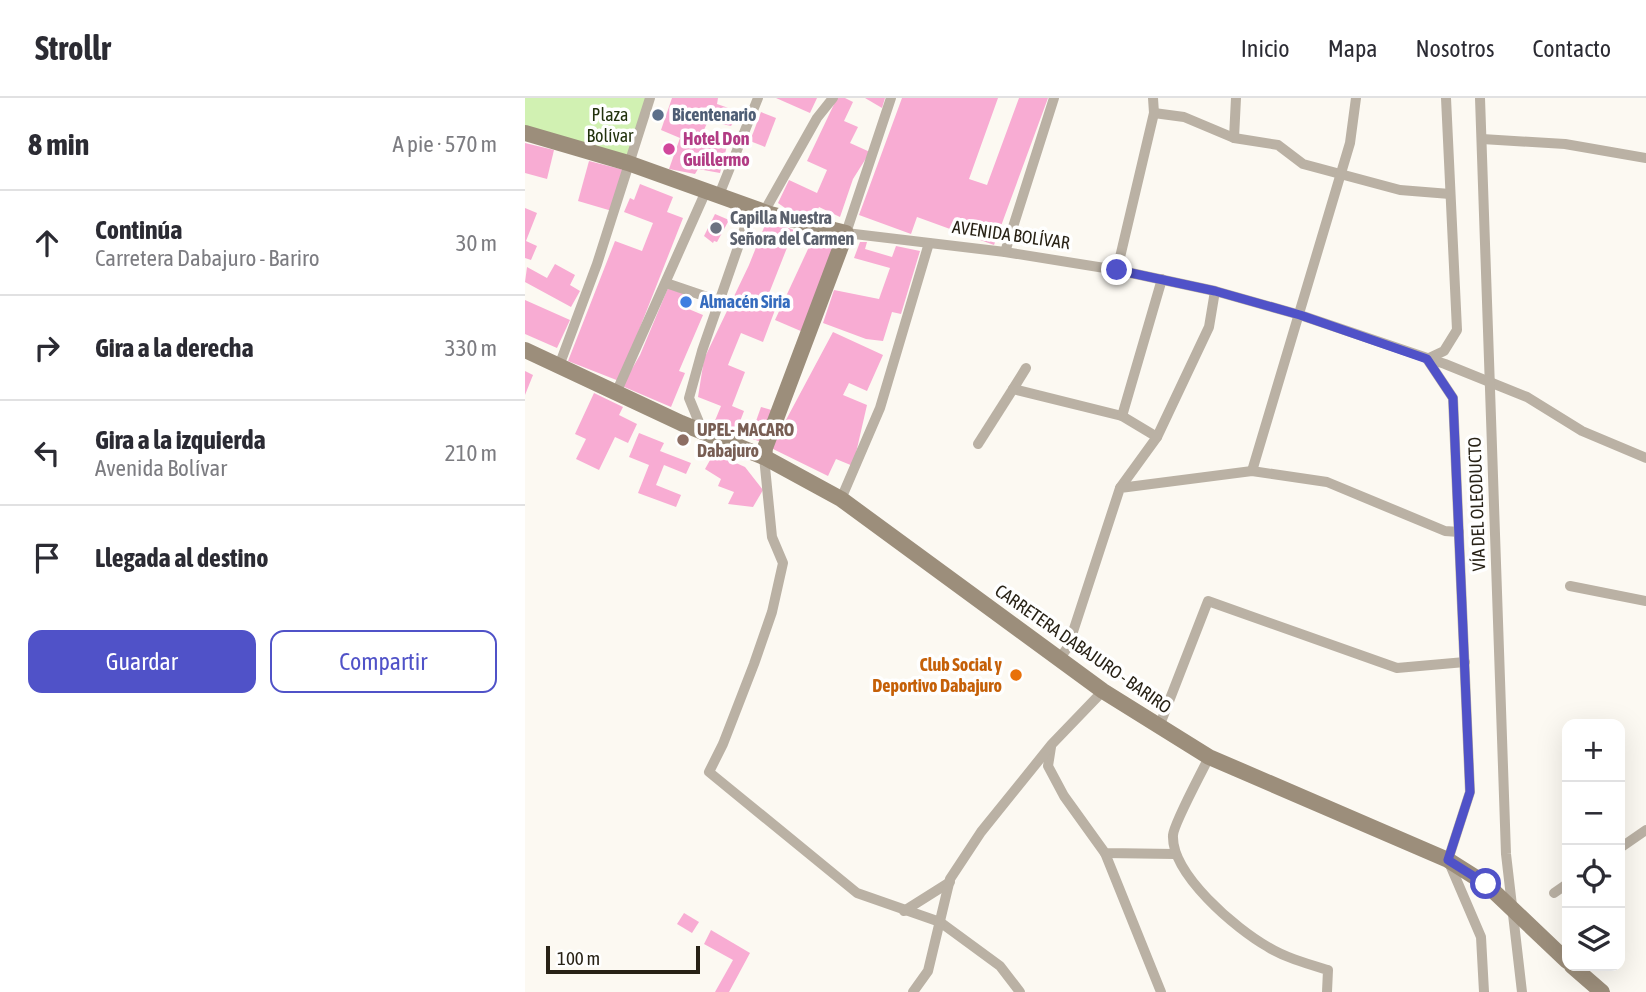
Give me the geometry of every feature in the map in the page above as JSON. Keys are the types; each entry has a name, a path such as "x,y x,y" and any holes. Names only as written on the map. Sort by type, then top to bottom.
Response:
{"street":[{"path":"559,366 597,264 650,98"},
{"path":"616,393 666,283 758,98"},
{"path":"703,432 689,398 719,301 758,209 833,98"},
{"path":"891,98 846,233 765,448 772,537 783,563 772,611 754,664 723,744 709,772 857,893 940,922 1000,966 1020,992"},
{"path":"1005,252 1054,98"},
{"path":"1117,270 1154,113 1153,98"},
{"path":"1234,138 1236,98"},
{"path":"1252,471 1350,143 1356,98"},
{"path":"1446,98 1457,330 1444,351 1427,359 1453,398 1470,792 1448,860 1481,937 1484,992"},
{"name":"VÍA DEL OLEODUCTO","path":"1480,98 1506,854 1522,992"},
{"path":"1154,113 1184,117 1234,138 1278,145 1303,164 1400,190 1450,194"},
{"name":"AVENIDA BOLÍVAR","path":"525,133 628,163 758,209 846,233 1005,252 1117,270 1215,291 1300,315 1527,397 1582,431 1646,458"},
{"path":"1482,139 1565,144 1646,158"},
{"path":"841,499 880,408 929,243"},
{"path":"1122,416 1162,279"},
{"path":"666,283 719,301"},
{"path":"1059,659 1068,647 1119,488 1157,437 1209,327 1215,291"},
{"name":"CARRETERA DABAJURO - BARIRO","path":"525,350 703,432 764,457 841,499 1103,691 1159,727 1209,757 1448,860 1486,884 1562,956"},
{"path":"978,444 1026,368"},
{"path":"1013,388 1122,416 1157,437"},
{"path":"1119,488 1252,471 1327,482 1445,531 1459,532"},
{"path":"1570,586 1646,601"},
{"path":"1159,727 1207,601 1397,668 1465,662"},
{"path":"913,992 928,971 950,882 981,832 1052,744 1103,691"},
{"path":"1052,744 1048,766 1065,796 1105,853 1161,992"},
{"path":"1209,757 1173,833 1175,854 1210,901 1236,925 1268,948 1328,970 1327,992"},
{"path":"1624,845 1646,830"},
{"path":"1105,853 1175,854"},
{"path":"904,911 950,882"},
{"path":"1554,893 1562,887"},
{"path":"1578,971 1602,992"}],"green space":[{"name":"Plaza Bolívar","path":"525,98 647,98 627,159 525,128"}],"building":[{"path":"672,98 718,98 717,104 740,112 731,126 708,121 703,132 728,142 720,173 698,169 695,174 669,169 680,138 661,130"},
{"path":"776,98 817,98 810,113"},
{"path":"837,98 853,102 844,121 858,127 850,143 870,152 853,179 840,217 819,207 813,220 805,222 778,203 789,180 817,193 827,170 807,161"},
{"path":"865,98 885,98 882,108"},
{"path":"902,98 998,98 969,179 987,185 1019,98 1048,98 994,245 917,217 911,234 859,215"},
{"path":"761,112 776,118 765,147 750,141"},
{"path":"525,143 554,150 547,179 525,173"},
{"path":"589,161 624,170 612,211 578,201"},
{"path":"640,184 673,197 667,212 683,218 619,381 568,361 615,241 642,251 653,223 624,212 630,198 634,200"},
{"path":"525,208 537,213 526,241 537,246 531,260 525,258"},
{"name":"Capilla Nuestra Señora del Carmen","path":"715,214 729,220 717,242 713,243 704,236"},
{"path":"767,220 794,230 764,306 775,310 763,342 741,333 728,365 745,372 732,406 744,411 736,432 714,423 721,406 698,397 704,359 749,265"},
{"path":"815,234 837,244 803,332 775,320"},
{"path":"860,242 867,242 865,249 892,257 896,246 920,251 901,314 892,312 883,341 866,339 823,323 834,290 879,299 890,268 854,258"},
{"path":"555,264 575,275 570,285 580,291 571,307 525,282 527,267 547,278"},
{"path":"668,288 684,294 679,305 703,315 679,371 685,373 671,407 622,386 640,355"},
{"path":"525,300 570,320 557,348 525,334"},
{"path":"833,332 883,355 867,391 849,383 843,395 867,405 853,466 836,459 828,476 771,448"},
{"path":"525,371 533,375 525,395"},
{"path":"594,393 623,407 619,415 637,424 628,443 615,437 599,470 576,459 586,439 575,434"},
{"path":"761,407 775,411 764,443 750,438"},
{"path":"639,433 664,443 660,451 691,463 686,474 664,465 656,485 681,495 676,507 638,493 649,465 629,457"},
{"path":"714,453 745,467 763,490 753,507 728,504 734,492 718,486 721,479 705,469"},
{"path":"684,913 699,922 692,933 677,924"},
{"path":"711,930 750,953 729,992 715,992 733,960 704,944"}],"place":[{"name":"Bicentenario","path":"658,115"},
{"name":"Hotel Don Guillermo","path":"669,149"},
{"name":"Capilla Nuestra Señora del Carmen","path":"716,228"},
{"name":"Almacén Siria","path":"686,302"},
{"name":"UPEL- MACARO Dabajuro","path":"683,440"},
{"name":"Club Social y Deportivo Dabajuro","path":"1016,675"}],"route":[{"path":"1117,270 1215,291 1300,315 1427,359 1453,398 1470,792 1448,860 1486,884"}]}
